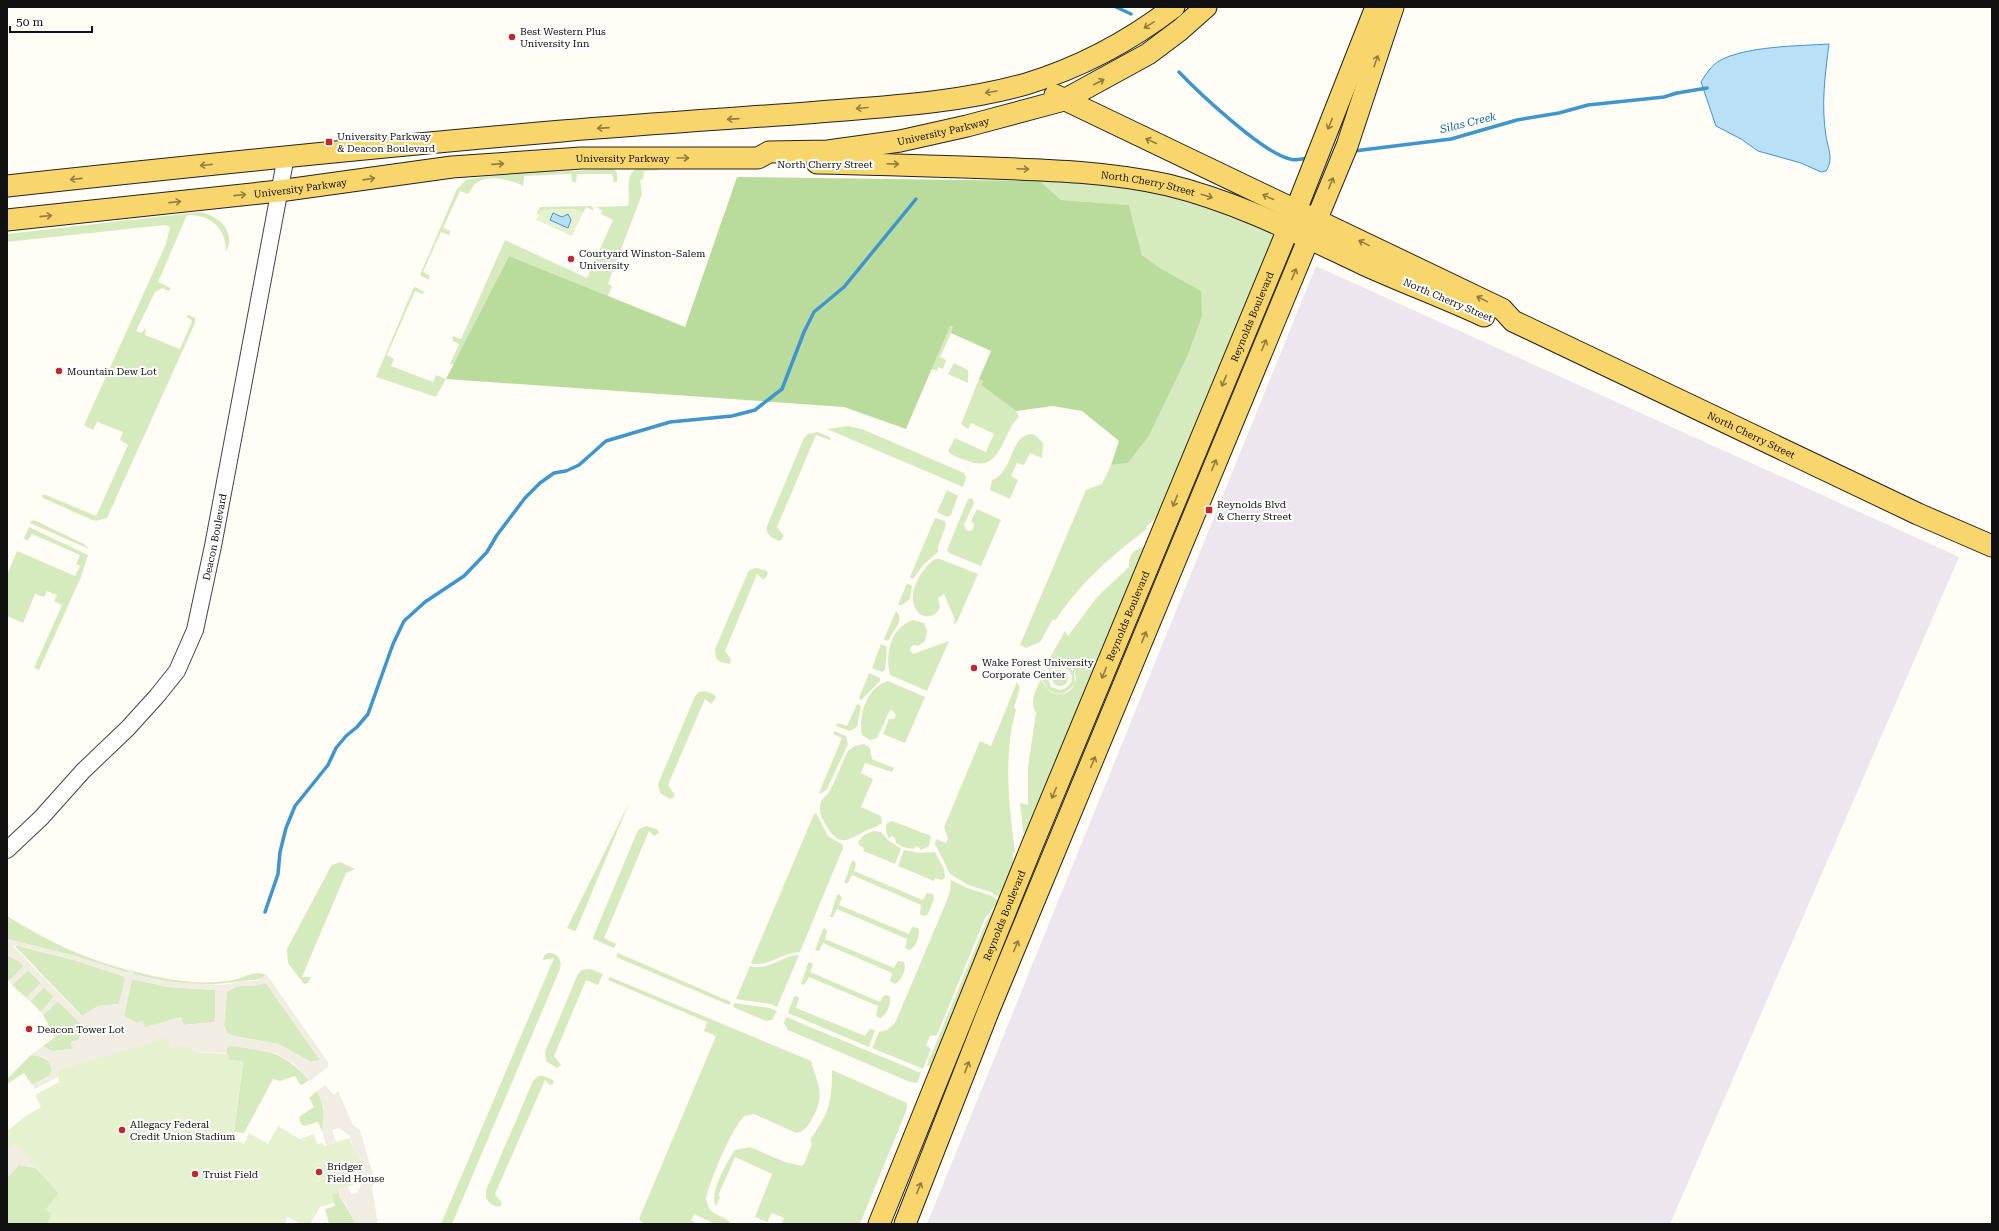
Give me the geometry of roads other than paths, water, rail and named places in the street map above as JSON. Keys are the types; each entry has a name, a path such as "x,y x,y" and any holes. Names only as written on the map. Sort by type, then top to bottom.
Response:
{"main road":[{"path":"7,186 286,156 566,131 902,105 996,91 1029,83 1102,52 1142,29 1174,7"},
{"name":"University Parkway","path":"7,220 280,191 452,167 581,158 758,158 769,152 828,150 900,141 967,126 1064,100 1148,54 1180,30 1206,7"},
{"name":"Reynolds Boulevard","path":"879,1224 1031,848 1296,210 1376,7"},
{"path":"905,1224 988,1012 1347,146 1393,7"},
{"name":"North Cherry Street","path":"1029,83 1296,210 1312,229"},
{"name":"North Cherry Street","path":"758,158 770,163 875,164 1064,171 1116,176 1167,185 1208,196 1288,228 1312,229 1502,309 1513,321 1918,514 1992,546"}],"street":[{"name":"Deacon Boulevard","path":"7,850 41,818 84,771 128,728 178,672 195,630 213,546 286,156"}],"water":[{"path":"1829,44 1825,79 1824,113 1830,162 1826,171 1821,172 1801,163 1758,151 1741,139 1716,126 1701,82 1716,63 1730,56 1743,52 1788,46"},
{"path":"553,213 562,217 568,214 571,220 568,228 550,220"}],"waterway":[{"name":"Silas Creek","path":"1116,7 1131,14"},
{"name":"Silas Creek","path":"1179,72 1248,135 1264,146 1279,155 1292,160 1308,158"},
{"name":"Silas Creek","path":"1354,151 1451,139 1517,120 1559,113 1588,105 1664,97 1677,93 1707,88"},
{"path":"265,912 278,874 280,852 286,828 295,806 328,765 336,748 368,714 393,644 404,621 425,602 464,576 487,552 497,535 525,498 540,483 554,473 566,471 579,465 606,441 670,422 732,416 755,410 782,389 804,332 814,312 844,287 916,199"}],"place":[{"name":"Best Western Plus University Inn","path":"512,37"},
{"name":"University Parkway & Deacon Boulevard","path":"329,142"},
{"name":"Courtyard Winston-Salem University","path":"571,259"},
{"name":"Mountain Dew Lot","path":"59,371"},
{"name":"Reynolds Blvd & Cherry Street","path":"1209,510"},
{"name":"Wake Forest University Corporate Center","path":"974,668"},
{"name":"Deacon Tower Lot","path":"29,1029"},
{"name":"Allegacy Federal Credit Union Stadium","path":"122,1130"},
{"name":"Bridger Field House","path":"319,1172"},
{"name":"Truist Field","path":"195,1174"}]}
